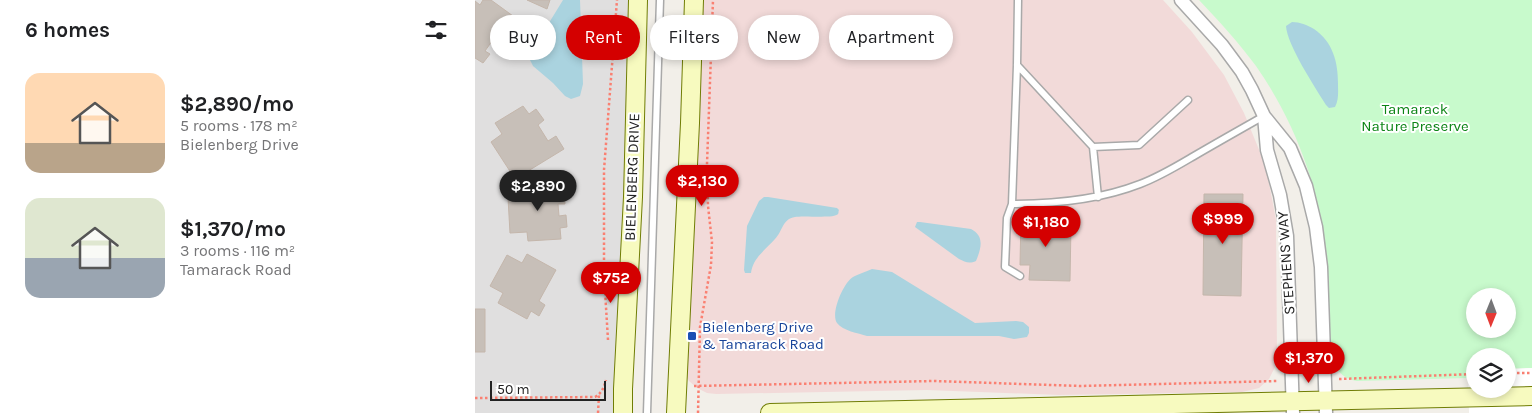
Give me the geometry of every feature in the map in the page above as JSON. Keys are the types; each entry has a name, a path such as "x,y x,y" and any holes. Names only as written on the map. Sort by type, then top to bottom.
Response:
{"street":[{"name":"BIELENBERG DRIVE","path":"623,413 633,197 638,0"},
{"path":"676,413 694,0"},
{"name":"STEPHENS WAY","path":"1181,0 1231,57 1252,90 1264,116 1290,148 1306,186 1316,228 1321,267 1326,406"},
{"name":"STEPHENS WAY","path":"1264,116 1267,150 1280,195 1287,236 1293,407"},
{"path":"770,413 1293,407 1468,397 1532,396"}],"lane":[{"path":"647,413 660,0"},
{"path":"1018,0 1012,204 1007,218 1005,267 1019,276"},
{"path":"1017,65 1093,147 1098,197"},
{"path":"1093,147 1139,145 1188,100"},
{"path":"1012,204 1066,202 1122,191 1142,184 1167,171 1264,116"}],"path":[{"path":"608,346 604,274 604,170 617,0"},
{"path":"698,413 700,327 711,265 712,242 708,206 707,164 713,0"},
{"path":"1516,373 1532,372"},
{"path":"598,413 599,395 603,390 607,374"},
{"path":"1326,379 1466,374"},
{"path":"698,386 934,381 1081,386 1292,380"},
{"path":"475,398 591,397 599,395"}],"shaded area":[{"path":"475,0 638,0 637,15 566,15 566,60 636,60 623,413 475,413"},
{"path":"702,0 1163,0 1192,32 1224,75 1244,113 1264,162 1276,220 1277,357 1275,367 1269,379 1259,388 1242,392 1059,395 927,390 716,394 707,393 697,388 689,381 684,372 690,293 701,60 738,60 738,15 702,15"}],"green space":[{"name":"Tamarack Nature Preserve","path":"1199,0 1532,0 1532,368 1516,369 1516,348 1466,348 1466,378 1357,381 1347,378 1339,371 1333,363 1330,352 1328,272 1324,235 1319,209 1304,159 1283,111 1270,88 1256,66 1229,32"}],"water":[{"path":"563,0 580,0 581,15 566,15 566,60 582,60 583,84 580,96 571,99 565,96 533,66 530,60 556,60 556,15 554,15"},
{"path":"1292,22 1314,29 1330,46 1338,76 1338,95 1335,107 1329,108 1326,105 1296,55 1286,26"},
{"path":"764,197 837,208 839,210 838,214 831,216 799,217 788,220 778,236 754,263 751,273 745,273 747,226 759,201"},
{"path":"917,222 971,229 978,235 981,243 976,261 967,262 959,259 915,227"},
{"path":"872,269 892,272 975,323 1023,322 1029,327 1029,333 1027,337 1014,339 999,336 867,336 847,330 837,323 835,318 839,298 849,280"}],"pier":[{"path":"1532,368 1532,413 1469,413 1469,398 1516,398 1516,369"}],"building":[{"path":"483,0 491,0 512,15 490,15 490,44 485,51 490,54 483,63 475,58 475,1 480,5"},
{"path":"527,0 550,0 547,9"},
{"path":"523,106 529,114 536,109 544,120 538,125 548,141 556,136 564,149 515,179 491,142 502,134 495,123"},
{"path":"555,181 556,192 564,192 565,204 558,204 559,216 566,215 567,227 560,228 561,239 528,241 527,232 510,233 508,198 524,196 522,184"},
{"path":"1204,194 1243,194 1241,296 1203,295"},
{"path":"1021,217 1069,218 1069,226 1071,226 1070,281 1029,280 1030,265 1020,265"},
{"path":"527,254 556,270 539,301 545,305 539,316 531,311 527,319 498,303 503,293 490,286 507,255 522,263"},
{"path":"475,309 485,309 485,352 475,352"}],"place":[{"name":"Bielenberg Drive & Tamarack Road","path":"692,336"}]}
